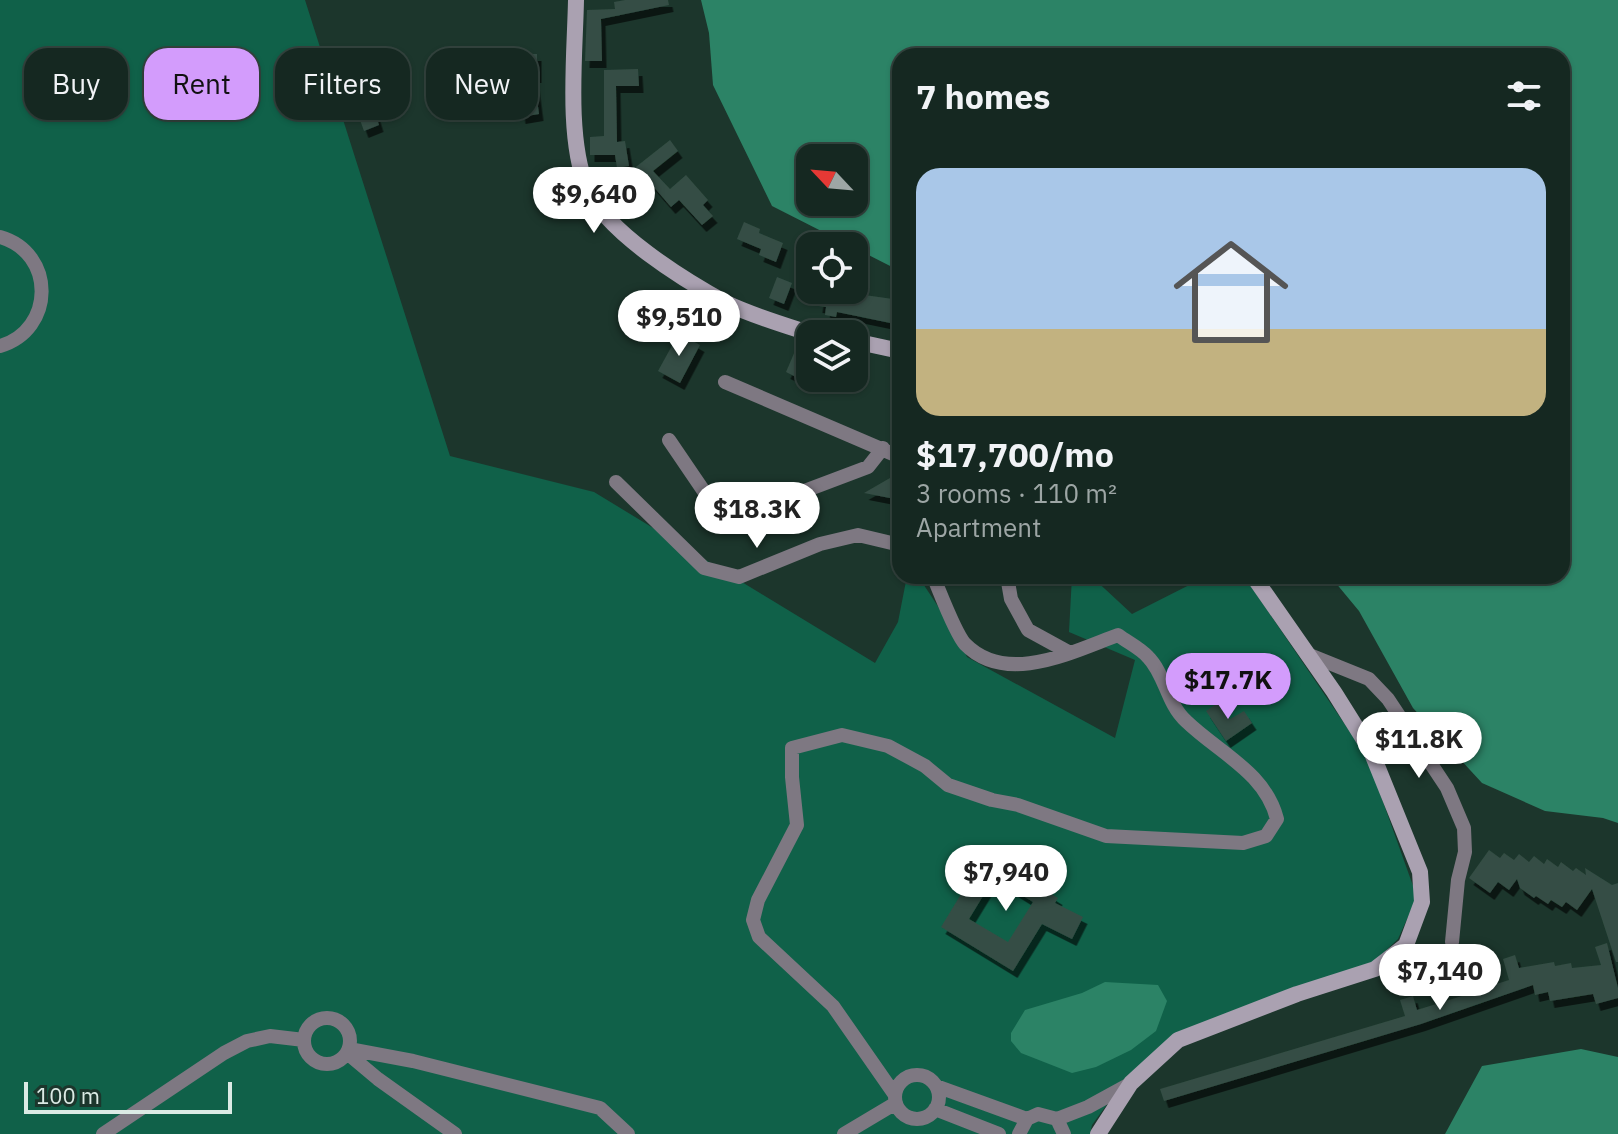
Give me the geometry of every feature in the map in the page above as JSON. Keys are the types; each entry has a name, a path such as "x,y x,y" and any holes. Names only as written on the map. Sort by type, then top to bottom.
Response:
{"main road":[{"path":"576,0 574,93 578,156 587,188 603,216 654,258 727,303 796,328"},
{"path":"868,344 892,349"},
{"path":"1098,1134 1131,1083 1178,1040 1297,994 1375,969 1406,945 1422,902 1420,872 1371,751 1259,584"}],"street":[{"path":"0,237 17,244 31,258 40,275 43,296 32,325 17,339 0,346"},
{"path":"725,382 892,453"},
{"path":"669,440 703,490 729,506 751,507 762,507 868,467 883,448"},
{"path":"616,482 704,568 739,577 820,544 858,535 892,543"},
{"path":"936,1086 939,1094 935,1109 922,1118 906,1116 833,1006 759,937 753,920 758,900 797,825 792,748 842,735 888,746 925,766 948,785 1018,805 1106,836 1243,843 1266,836 1277,819 1272,799 1243,766 1184,720 1149,658 1118,635 1028,666 987,660 964,643 937,584"},
{"path":"1008,584 1011,599 1028,630 1070,653"},
{"path":"1307,654 1369,679 1388,699 1447,788 1464,828 1465,840 1452,942"},
{"path":"333,1018 348,1030 348,1051 337,1063 318,1063 306,1052 304,1040 307,1028 314,1021 333,1018"},
{"path":"103,1134 247,1041 270,1036 304,1040"},
{"path":"348,1051 378,1079 455,1134"},
{"path":"348,1051 413,1061 600,1108 628,1134"},
{"path":"844,1134 896,1099 904,1079 913,1075 922,1075 936,1086 1027,1119"},
{"path":"1019,1134 1027,1119 1038,1114 1057,1119 1088,1107 1131,1083"},
{"path":"935,1109 999,1134"},
{"path":"914,1118 914,1134"},
{"path":"1057,1119 1064,1134"}],"shaded area":[{"path":"0,0 305,0 320,48 275,48 275,120 343,120 450,456 594,492 875,663 898,622 905,584 923,584 958,637 967,657 1115,738 1135,660 1069,632 1072,584 1100,584 1132,614 1191,584 1249,584 1367,757 1417,897 1398,939 1375,961 1174,1035 1124,1081 1092,1125 1090,1134 0,1134"},
{"path":"701,0 1618,0 1618,823 1603,818 1545,811 1482,783 1413,708 1359,611 1337,584 1570,584 1570,48 892,48 892,267 868,255 868,232 823,232 772,206 713,85 709,33"},
{"path":"1105,982 1158,985 1167,1001 1156,1031 1131,1050 1096,1067 1072,1073 1021,1053 1011,1041 1011,1033 1025,1010 1082,993"},
{"path":"1581,1049 1618,1057 1618,1134 1445,1134 1482,1066"}],"building":[{"path":"668,0 669,5 601,19 602,61 585,61 587,10 615,9 614,2"},
{"path":"638,69 639,86 616,86 617,142 625,141 629,166 617,168 615,155 590,155 590,137 604,136 604,70"},
{"path":"360,120 377,120 379,125 364,131"},
{"path":"670,140 678,151 653,171 670,189 686,175 708,200 703,205 713,216 702,225 679,200 671,207 645,177 641,180 632,170"},
{"path":"744,222 760,229 759,233 783,243 776,262 759,255 761,249 737,239"},
{"path":"777,277 792,283 784,304 769,298"},
{"path":"868,295 892,299 892,323 837,312 836,317 825,315 826,307 818,306 868,304"},
{"path":"679,333 700,345 680,383 658,371"},
{"path":"795,351 796,377 786,372"},
{"path":"890,478 892,479 892,498 864,493"},
{"path":"1219,702 1230,719 1244,711 1252,723 1226,741 1206,711"},
{"path":"1489,850 1500,858 1504,853 1514,860 1519,854 1529,862 1534,856 1544,864 1547,859 1558,867 1561,862 1573,871 1576,868 1586,875 1585,868 1612,885 1618,883 1618,962 1592,889 1577,910 1566,902 1562,907 1551,900 1548,904 1536,896 1534,898 1520,888 1517,879 1509,890 1498,882 1490,893 1469,878"},
{"path":"986,853 1058,898 1055,903 1083,917 1072,939 1042,924 1013,971 941,927","holes":["994,878 1033,902 1008,942 969,919"]},
{"path":"1607,943 1618,998 1596,1004 1593,994 1550,1001 1548,992 1535,995 1533,985 1421,1024 1164,1101 1160,1089 1405,1016 1400,1000 1413,996 1417,1010 1465,995 1456,971 1475,965 1484,988 1509,980 1503,959 1515,955 1519,968 1554,962 1555,966 1571,963 1572,968 1601,965 1595,947"}]}
